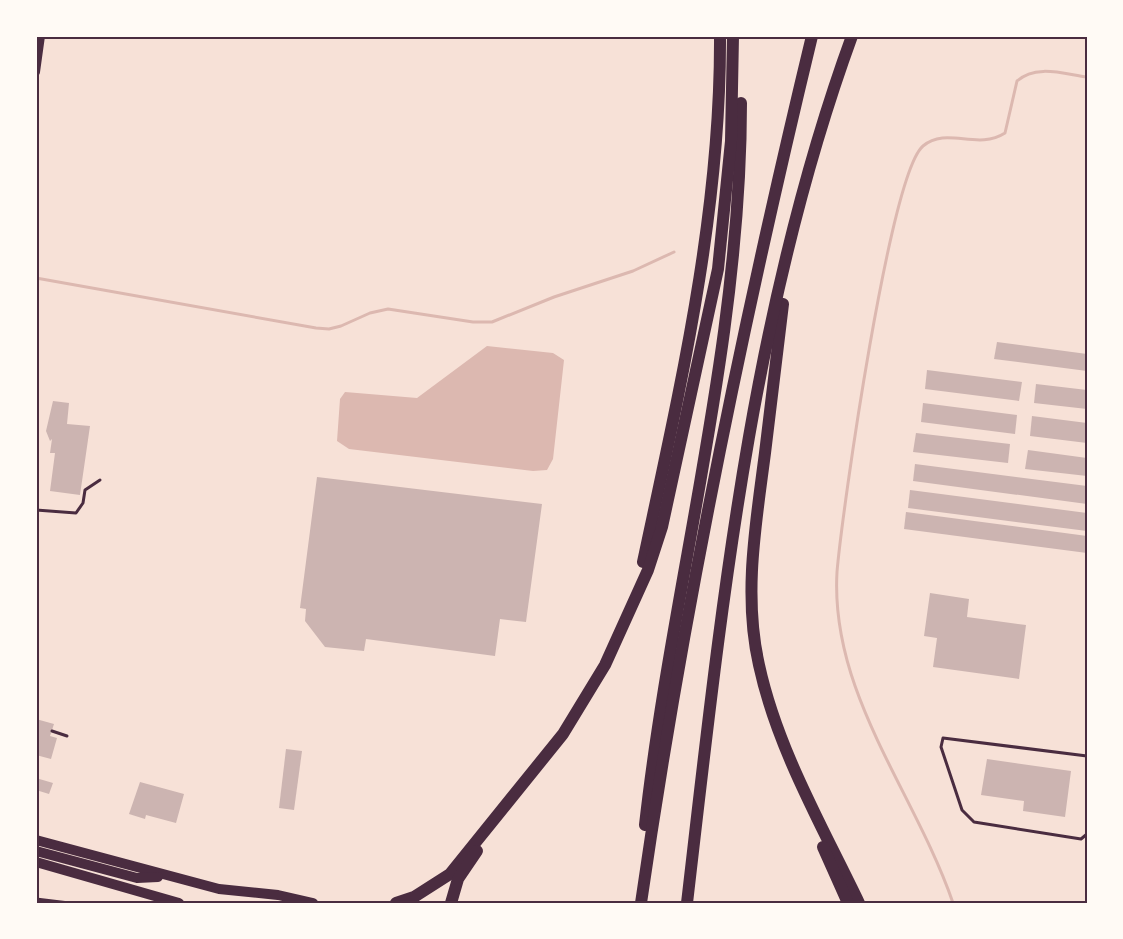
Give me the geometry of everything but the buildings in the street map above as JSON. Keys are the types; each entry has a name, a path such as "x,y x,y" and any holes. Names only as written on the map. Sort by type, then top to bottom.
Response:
{"highway":[{"path":"640,584 698,290 714,171 720,36"},
{"path":"396,903 414,897 450,873 516,793 578,712 624,626 662,527 718,269 731,141 732,36"},
{"path":"638,903 651,771 674,626 725,340 740,167 740,36"},
{"path":"638,903 718,461 765,236 812,36"},
{"path":"687,903 719,638 745,465 770,331 790,243 828,106 852,36"},
{"path":"790,243 752,570 754,633 759,664 797,789 848,903"},
{"path":"777,724 858,903"},
{"path":"451,903 458,879 516,793"}],"main road":[{"path":"36,840 219,889 278,895 313,903"},
{"path":"36,851 137,878 170,876"},
{"path":"36,862 179,903"}],"street":[{"path":"36,72 40,36"}],"lane":[{"path":"36,510 76,513 83,503 85,490 100,480"},
{"path":"52,731 67,736"},
{"path":"1087,756 943,738 941,747 962,810 974,822 1081,839 1087,834"},
{"path":"38,901 69,903"}],"shaded area":[{"path":"487,346 553,353 564,360 553,459 547,470 533,471 349,449 337,441 340,399 345,392 417,398"}],"waterway":[{"path":"953,903 937,862 878,742 861,701 847,660 838,617 837,572 858,418 896,216 910,170 923,146 932,140 942,138 984,140 1005,133 1017,81 1025,76 1041,71 1087,77"},
{"path":"36,278 329,329 370,313 388,309 473,322 492,322 554,297 633,271 674,252"}]}
